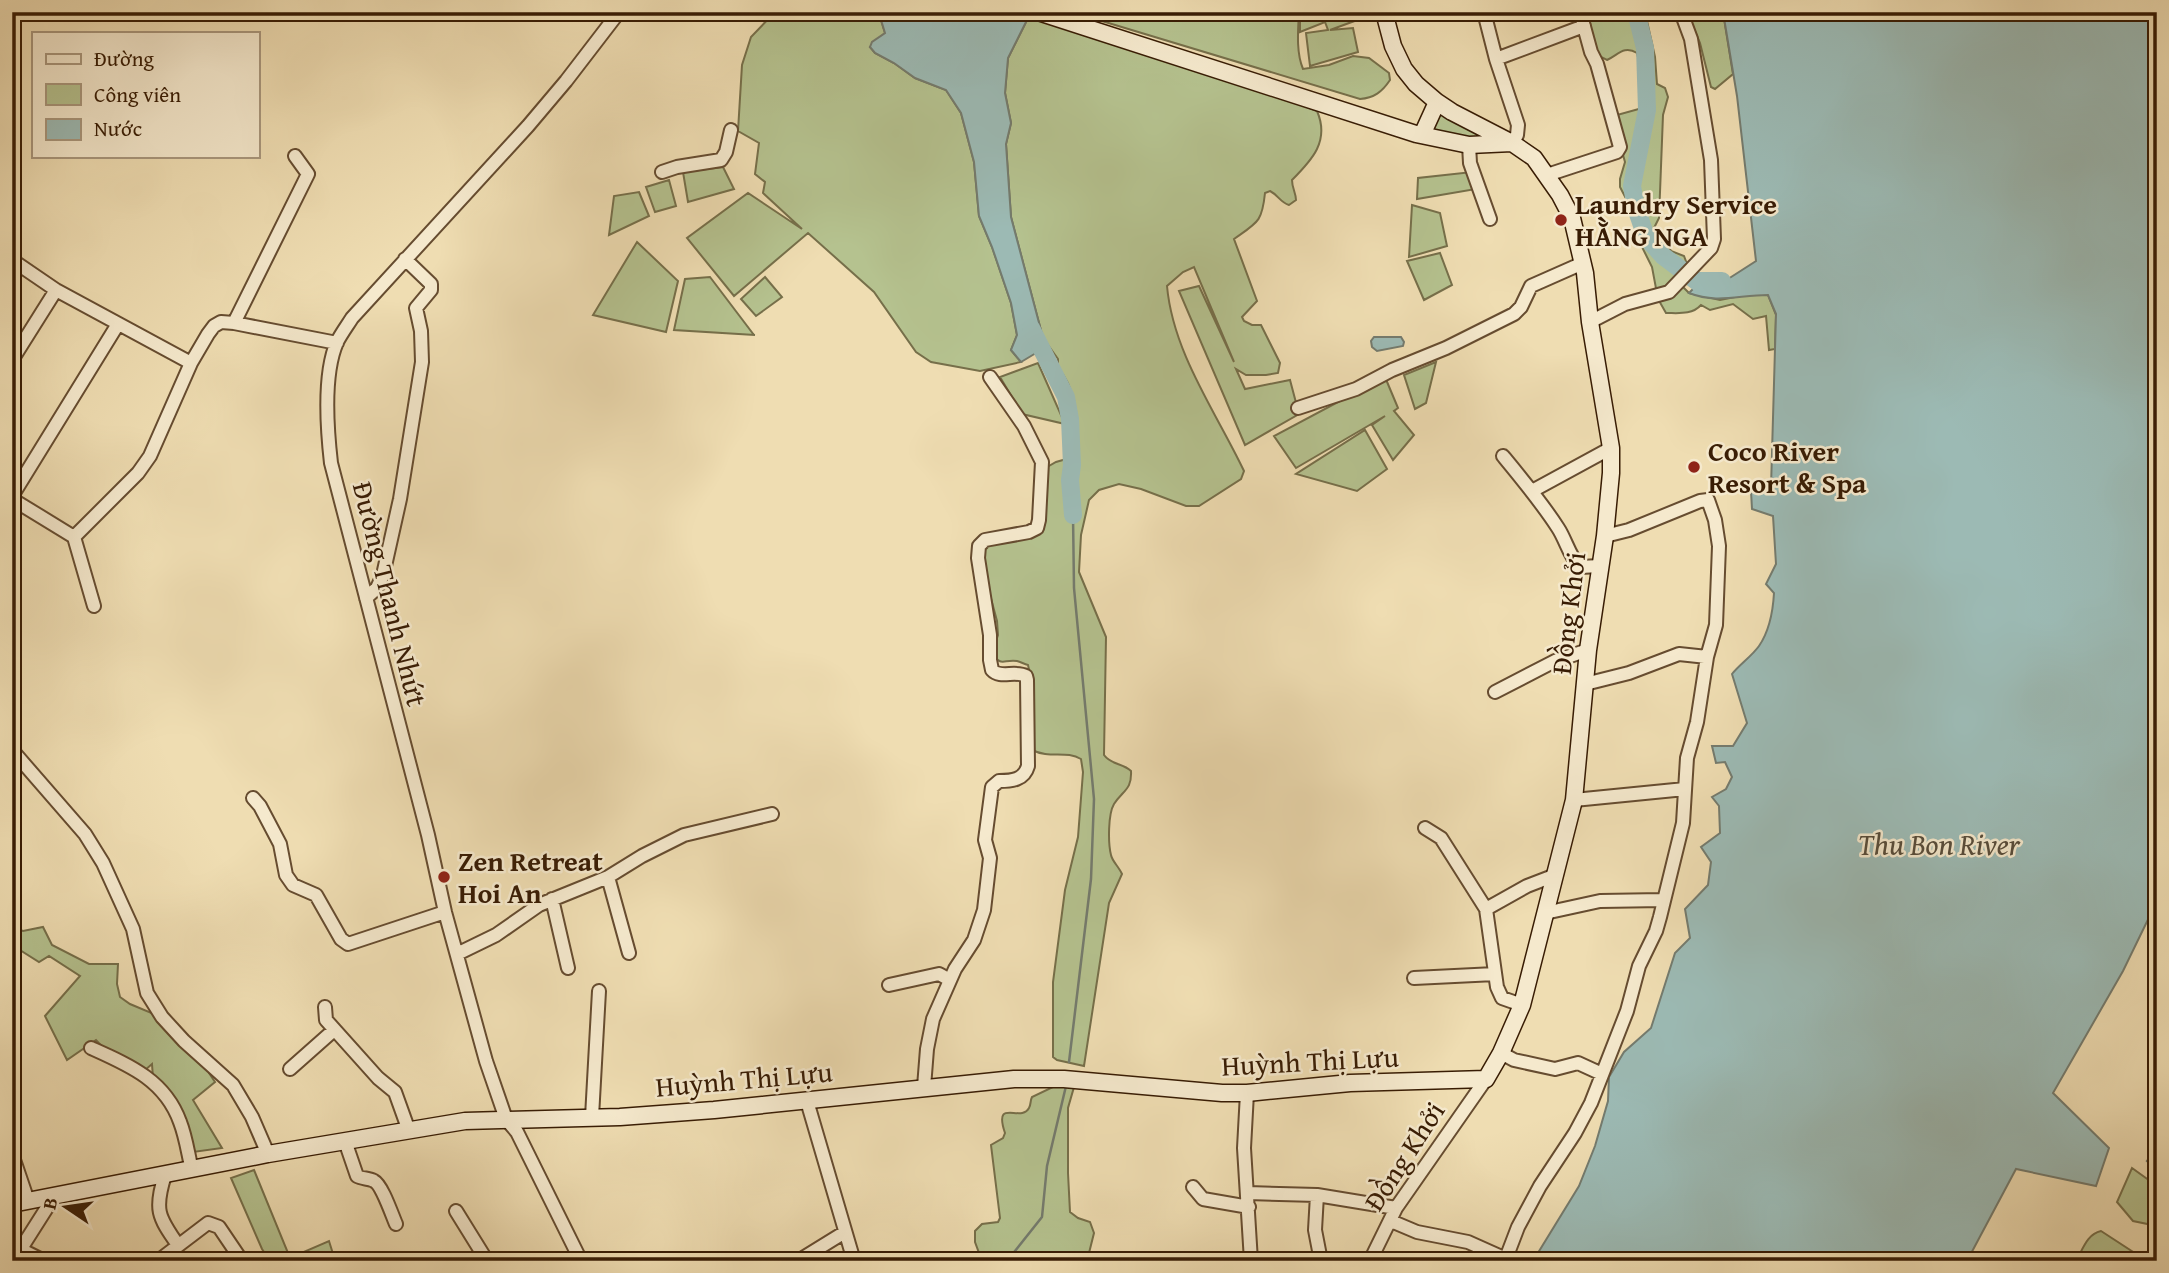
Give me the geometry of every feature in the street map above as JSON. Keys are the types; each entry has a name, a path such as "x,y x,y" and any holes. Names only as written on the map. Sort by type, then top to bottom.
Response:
{"street":[{"name":"Đường Thanh Nhứt","path":"581,1261 517,1132 506,1119 486,1061 445,912 428,835 331,463 328,432 331,371 337,343 352,318 559,90 619,12"},
{"path":"1038,12 1422,135 1469,145 1511,143 1517,135 1518,125 1484,12"},
{"name":"Đồng Khởi","path":"1370,1261 1394,1214 1502,1053 1522,1005 1574,800 1588,650 1605,536 1611,473 1611,449 1583,263 1572,218 1534,158 1437,102 1416,84 1404,69 1393,46 1384,12"},
{"path":"1547,175 1617,152 1620,147 1580,12"},
{"path":"1590,322 1625,304 1669,292 1711,248 1714,239 1711,160 1691,39 1681,12"},
{"path":"1496,59 1584,26"},
{"path":"1422,135 1437,102"},
{"path":"662,172 721,160 732,130"},
{"path":"1469,145 1470,163 1490,219"},
{"path":"234,323 308,174 295,156"},
{"path":"366,597 381,582 395,529 422,362 421,331 416,308 432,288 405,259"},
{"path":"12,260 56,290 191,363"},
{"path":"1298,408 1356,389 1514,314 1521,307 1531,286 1583,263"},
{"path":"12,360 56,290"},
{"path":"74,537 138,473 150,456 191,363 214,326 222,322 234,323 337,343"},
{"path":"94,607 74,537 12,498 118,324"},
{"path":"924,1087 933,1018 950,980 974,940 984,910 990,858 985,840 992,787 999,780 1020,778 1028,766 1027,680 1021,673 998,674 992,670 990,635 977,550 985,540 1037,528 1040,520 1043,465 1024,426 990,377"},
{"path":"1532,491 1611,449"},
{"path":"1503,456 1532,491 1566,541 1576,563 1580,567 1600,566"},
{"path":"1248,1192 1317,1195 1394,1214 1418,1232 1468,1242 1506,1260 1518,1227 1540,1186 1586,1113 1627,1011 1639,966 1656,931 1683,823 1687,758 1697,722 1707,657 1716,625 1719,546 1710,501 1700,501 1629,530 1605,536"},
{"path":"1495,692 1555,661 1588,650"},
{"path":"1585,684 1629,673 1679,654 1707,657"},
{"path":"12,750 85,834 97,853 133,929 148,993 162,1017 233,1085 252,1117 268,1154"},
{"path":"1574,800 1685,789"},
{"path":"253,798 280,844 286,875 293,884 316,895 341,939 348,944 445,912"},
{"path":"457,954 496,935 539,905 608,877 684,835 772,814"},
{"path":"1425,828 1441,838 1486,909 1497,987 1502,998 1522,1005"},
{"path":"1486,909 1527,886 1553,876"},
{"path":"608,877 629,953"},
{"path":"552,899 568,968"},
{"path":"1545,913 1600,901 1663,900"},
{"path":"889,985 940,974 950,980"},
{"path":"1414,978 1495,974"},
{"path":"592,1117 599,991"},
{"path":"325,1007 326,1020 334,1031 395,1092 409,1131"},
{"path":"290,1069 334,1031"},
{"path":"91,1048 143,1073 164,1095 181,1125 192,1170"},
{"path":"1502,1053 1514,1060 1555,1069 1578,1063 1602,1074"},
{"name":"Huỳnh Thị Lựu","path":"20,1202 268,1154 465,1121 700,1111 984,1081 1051,1078 1197,1092 1247,1093 1350,1083 1486,1079"},
{"path":"1247,1093 1244,1148 1251,1261"},
{"path":"807,1101 854,1261"},
{"path":"345,1141 357,1176 378,1184 396,1224"},
{"path":"12,1154 20,1202"},
{"path":"165,1175 158,1195 158,1209 162,1222 178,1245"},
{"path":"1193,1188 1203,1199 1249,1208"},
{"path":"44,1261 22,1250 22,1247 55,1195"},
{"path":"1317,1195 1315,1230 1321,1261"},
{"path":"456,1211 487,1261"},
{"path":"158,1261 206,1223 219,1227 242,1261"},
{"path":"797,1261 845,1232"}],"green space":[{"path":"775,12 837,12 835,15 855,20 876,15 881,20 885,33 870,47 875,53 915,78 946,90 961,113 974,162 979,216 1011,303 1017,335 1011,350 1021,362 980,371 931,362 916,352 874,292 808,233 734,296 687,238 748,193 802,229 763,193 765,182 755,174 759,143 738,131 742,65 751,37"},
{"path":"1072,12 1299,12 1298,49 1303,69 1329,65 1353,56 1369,58 1389,73 1390,80 1377,94 1360,99"},
{"path":"1300,12 1320,12 1324,22 1321,12 1359,12 1360,19 1330,30 1353,28 1358,52 1310,66 1306,33 1328,30 1325,22 1300,32"},
{"path":"1584,12 1645,12 1655,57 1657,84 1665,88 1668,97 1663,115 1659,218 1654,228 1655,234 1663,236 1671,251 1684,256 1687,264 1676,280 1689,293 1720,300 1745,295 1768,295 1776,315 1775,349 1769,350 1766,316 1753,319 1733,304 1710,310 1701,305 1689,312 1666,313 1658,299 1652,267 1640,243 1635,216 1620,187 1625,162 1616,130 1617,115 1646,107 1645,85 1637,53 1625,50 1607,60 1597,55"},
{"path":"1687,12 1723,12 1733,74 1715,89 1711,87 1700,43"},
{"path":"1029,16 1300,104 1317,111 1321,132 1317,149 1292,180 1296,200 1289,205 1270,191 1265,193 1260,216 1249,229 1234,239 1257,301 1242,317 1252,325 1261,325 1280,363 1278,373 1266,375 1246,375 1236,369 1245,389 1290,380 1299,414 1245,445 1179,291 1199,286 1234,362 1194,267 1183,272 1167,286 1171,311 1197,381 1244,471 1241,479 1199,506 1186,506 1141,489 1119,484 1099,490 1089,500 1081,535 1079,572 1106,637 1104,755 1110,761 1131,771 1131,777 1128,786 1114,804 1111,814 1111,855 1122,874 1109,903 1084,1066 1053,1057 1053,982 1065,890 1078,837 1083,772 1081,759 1032,750 1028,665 1017,661 1000,661 992,652 998,635 997,621 982,565 984,538 1036,528 1042,470 1056,462 1077,456 1076,421 1070,387 1058,368 1058,359 1043,338 1011,217 1006,144 1011,123 1005,93 1008,58"},
{"path":"1442,112 1479,134 1476,141 1430,131"},
{"path":"723,167 734,189 688,202 683,172"},
{"path":"1472,172 1476,189 1417,199 1418,178"},
{"path":"669,180 676,206 655,212 646,187"},
{"path":"639,192 649,216 609,235 614,196"},
{"path":"1412,205 1440,213 1447,246 1409,257"},
{"path":"637,242 678,281 666,332 593,315"},
{"path":"1440,253 1452,285 1424,300 1407,261"},
{"path":"710,277 754,335 674,330 685,279"},
{"path":"765,277 782,297 756,316 741,299"},
{"path":"1436,362 1426,403 1415,409 1404,375"},
{"path":"1038,363 1065,424 1022,414 1000,377"},
{"path":"1385,377 1398,408 1394,411 1414,435 1393,460 1372,425 1385,416 1296,468 1274,436"},
{"path":"1365,430 1387,469 1357,491 1296,474"},
{"path":"12,927 23,931 43,927 52,945 89,964 118,964 117,984 120,997 154,1014 209,1066 209,1073 215,1082 193,1100 222,1148 186,1153 169,1099 153,1078 152,1064 144,1071 120,1065 96,1040 67,1060 45,1016 80,976 49,956 39,962 12,945"},
{"path":"1057,1085 1074,1087 1068,1108 1070,1212 1090,1222 1094,1233 1087,1261 1078,1258 1076,1261 982,1261 975,1242 975,1231 982,1224 998,1222 1000,1218 991,1145 1003,1138 1003,1116 1005,1113 1025,1112 1030,1107 1032,1097"},
{"path":"2132,1168 2157,1186 2157,1226 2133,1221 2117,1202"},
{"path":"254,1170 290,1258 329,1241 334,1257 327,1261 270,1261 262,1249 231,1178"},
{"path":"2101,1231 2147,1261 2076,1261 2089,1239"}],"water":[{"path":"837,12 1016,12 1029,16 1008,58 1005,93 1011,123 1006,144 1011,217 1043,338 1041,350 1021,362 1011,350 1017,335 1011,303 979,216 974,162 961,113 946,90 915,78 875,53 870,47 872,42 885,33 881,20 876,15 856,20 834,16"},
{"name":"Thu Bon River","path":"1723,12 2157,12 2157,901 2123,971 2053,1093 2109,1148 2096,1186 2016,1169 1967,1261 1533,1261 1579,1186 1595,1146 1608,1101 1609,1077 1624,1052 1651,1028 1675,953 1690,938 1685,909 1708,885 1711,862 1701,847 1720,833 1719,806 1712,797 1726,789 1732,777 1725,762 1716,763 1712,746 1733,746 1747,723 1732,674 1763,640 1773,607 1774,593 1766,584 1776,564 1773,516 1752,509 1751,491 1771,487 1776,314 1768,295 1709,298 1689,293 1708,274 1728,279 1756,261 1737,96"},
{"path":"1374,337 1401,337 1404,342 1403,346 1377,351 1372,347 1371,341"}],"waterway":[{"path":"1636,12 1645,48 1647,110 1632,186 1636,208 1646,237 1663,256 1699,283 1698,281 1722,281"},
{"path":"1031,328 1066,397 1070,419 1073,515"},
{"path":"1069,1062 1091,879 1094,799 1074,588 1073,515"},
{"path":"1007,1261 1042,1217 1047,1166 1066,1086"},
{"path":"2147,1161 2157,1150"}],"place":[{"name":"Laundry Service HẰNG NGA","path":"1561,220"},
{"name":"Coco River Resort & Spa","path":"1694,467"},
{"name":"Zen Retreat Hoi An","path":"444,877"}]}
